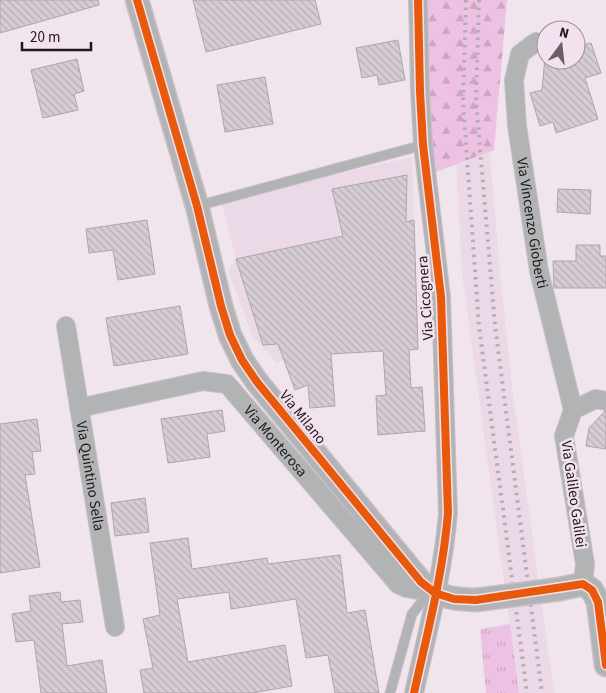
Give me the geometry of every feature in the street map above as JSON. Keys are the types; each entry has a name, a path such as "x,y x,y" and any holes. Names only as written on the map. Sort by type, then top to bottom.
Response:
{"street":[{"name":"Via Milano","path":"137,0 197,206 221,306 230,335 242,360 257,382 410,570 435,593 454,599 476,600 560,589 583,584"},
{"name":"Via Cicognera","path":"414,693 431,618 445,543 448,513 441,297 423,145 418,0"},
{"name":"Via Vincenzo Gioberti","path":"536,42 520,54 514,80 517,126 539,271 574,410"},
{"name":"Via Quintino Sella","path":"66,326 115,627"},
{"name":"Via Monterosa","path":"80,408 203,381 227,384 398,584 406,588 435,593"},
{"path":"574,410 596,399 606,401"},
{"name":"Via Galileo Galilei","path":"574,410 564,436 585,564 583,584"},
{"path":"583,584 592,590 598,602 606,665"}],"lane":[{"path":"197,206 423,145"},
{"path":"390,693 412,614 420,604 435,593"}],"shaded area":[{"path":"489,142 513,394 554,693 519,693 462,273 455,144"},
{"path":"412,157 418,349 290,354 277,364 252,335 228,270 236,259 221,200"}],"green space":[{"path":"426,0 507,0 494,150 428,175"},
{"path":"510,624 519,693 486,693 480,629"}],"building":[{"path":"0,0 98,0 99,5 0,33"},
{"path":"193,0 315,0 321,24 206,52"},
{"path":"398,40 405,80 379,85 377,75 362,78 356,48"},
{"path":"591,43 601,73 585,78 598,119 556,133 553,122 540,126 530,93 542,90 544,70 586,70 586,44"},
{"path":"77,59 84,91 74,94 78,110 43,118 31,70"},
{"path":"265,77 273,124 225,132 217,85"},
{"path":"407,175 406,222 414,220 418,349 409,350 411,388 422,387 425,431 378,435 376,396 386,395 383,351 331,354 335,406 310,408 308,385 295,390 278,344 263,345 236,259 343,236 332,189"},
{"path":"558,189 591,190 590,214 557,212"},
{"path":"147,220 155,274 118,280 113,250 89,253 86,229"},
{"path":"576,245 600,245 600,256 606,256 606,288 554,288 553,261 576,261"},
{"path":"180,306 188,354 114,366 106,318"},
{"path":"222,410 225,431 207,434 210,457 168,463 161,419"},
{"path":"605,411 606,449 586,446 589,428"},
{"path":"37,419 41,451 32,452 35,474 25,475 40,567 0,573 0,424"},
{"path":"145,498 149,532 115,536 111,503"},
{"path":"188,538 192,569 267,558 268,564 340,555 347,613 365,610 379,693 335,693 328,655 306,658 296,599 231,609 229,592 177,599 188,662 285,645 292,686 252,693 144,693 140,670 153,668 143,619 160,615 150,543"},
{"path":"60,592 61,602 80,600 83,622 62,624 67,666 102,660 107,693 41,693 34,640 16,642 12,614 31,611 29,596"}],"railway":[{"path":"466,0 463,102 479,326 527,693"},
{"path":"479,0 476,101 495,325 542,693"}],"cycle path":[{"path":"137,0 197,206 221,306 230,335 242,360 257,382 421,582 435,593 454,599 476,600 583,584 592,590 598,602 606,665"},
{"path":"414,693 438,581 448,513 441,297 423,145 418,0"}]}
